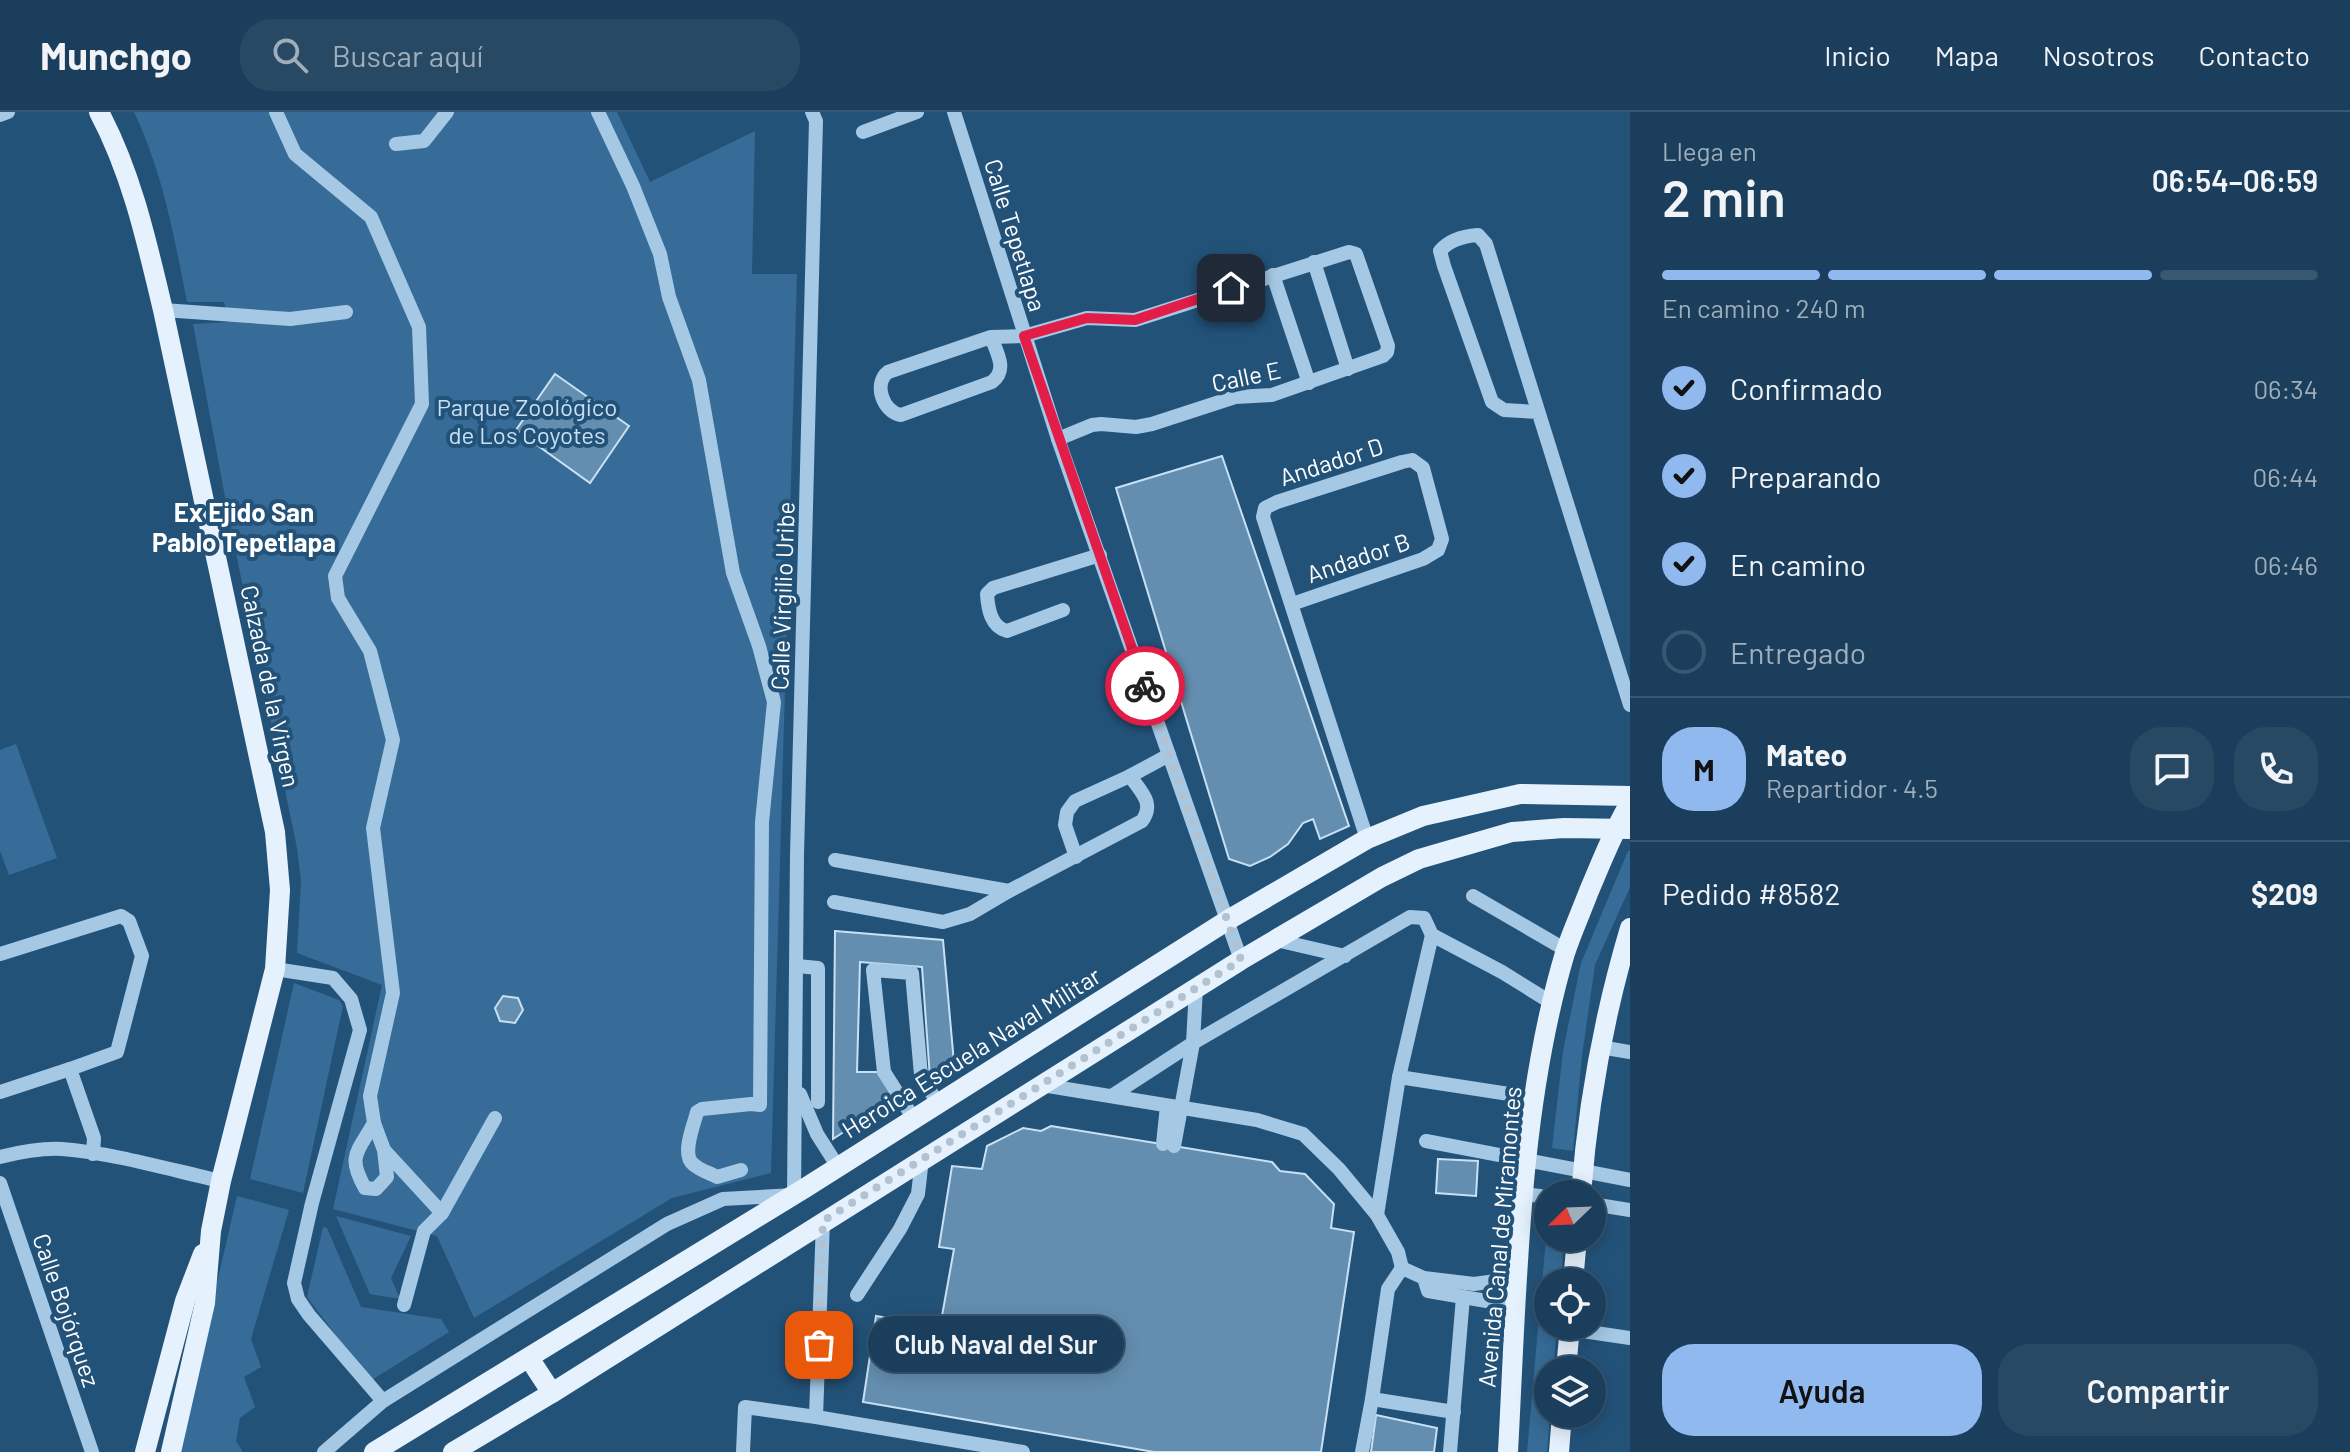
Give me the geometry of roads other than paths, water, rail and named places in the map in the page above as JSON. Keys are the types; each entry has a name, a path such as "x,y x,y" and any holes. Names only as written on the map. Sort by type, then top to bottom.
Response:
{"main road":[{"name":"Calzada de la Virgen","path":"99,112 143,225 163,310 275,832 280,890 275,969 221,1181 211,1231 205,1303 171,1452"},
{"name":"Heroica Escuela Naval Militar","path":"374,1452 794,1195 1228,920 1367,839 1423,816 1520,794 1630,796"},
{"name":"Avenida Canal de Miramontes","path":"1508,1452 1527,1162 1552,1003 1566,950 1622,829 1630,803"},
{"path":"453,1452 480,1443 552,1393 823,1221 1344,898 1419,859 1512,832 1564,828 1622,829"},
{"path":"1582,1180 1600,1047 1611,993 1630,929"},
{"name":"Calzada de la Virgen","path":"145,1452 185,1301 211,1231"},
{"path":"529,1358 552,1393"},
{"path":"1559,1452 1561,1428"}],"street":[{"path":"0,115 8,112"},
{"path":"276,112 295,154 371,217 419,327 422,404 335,576 338,598 370,651 393,740 373,828 393,993 370,1096 374,1123 384,1150 387,1177 376,1189 365,1188 354,1169 356,1154 374,1123"},
{"path":"396,144 424,141 447,112"},
{"path":"598,112 633,186 660,254 669,297 699,380 733,573 759,646 774,702 762,822 760,1105 702,1109 697,1112 688,1150 693,1164 717,1177 741,1170"},
{"name":"Calle Virgilio Uribe","path":"794,1195 797,855 816,121 812,112"},
{"path":"863,132 917,112"},
{"name":"Calle Tepetlapa","path":"954,112 1058,439 1241,960"},
{"path":"1538,412 1504,410 1492,402 1444,266 1440,251 1446,244 1478,235 1486,244 1630,705"},
{"name":"Calle E","path":"1058,439 1092,425 1136,427 1235,397 1272,395 1383,356 1388,346 1356,254 1349,252 1314,262"},
{"path":"991,337 1002,369 1000,376 992,382 901,415 892,413 886,406 880,385 882,377 888,372 991,337 1024,336 1087,318 1135,320 1314,262 1348,369"},
{"path":"1273,275 1309,383"},
{"path":"163,310 290,319 346,312"},
{"name":"Andador D","path":"1292,604 1263,517 1265,508 1277,502 1412,460 1423,468 1442,539 1438,550"},
{"name":"Andador B","path":"1292,604 1423,559 1438,550"},
{"path":"1063,610 1007,631 994,623 987,594 993,588 1100,555"},
{"path":"1292,604 1367,839"},
{"path":"1076,857 1065,825 1067,812 1075,801 1169,755"},
{"path":"834,902 943,922 970,914 1142,821 1149,812 1148,802 1130,776"},
{"path":"835,860 1009,891"},
{"path":"1473,896 1566,950"},
{"path":"0,954 121,916 129,921 142,956 117,1052 0,1092"},
{"path":"1113,1095 1193,1043 1410,917 1424,918 1432,935 1552,1003"},
{"path":"1377,1215 1399,1077 1432,935"},
{"path":"1276,940 1345,956"},
{"path":"797,966 818,968 818,1102"},
{"path":"275,969 333,978 351,999 360,1030 312,1203 294,1283 298,1299 309,1315 383,1401"},
{"path":"914,1119 884,1072 873,970 912,973 921,1075 938,1104"},
{"path":"1168,1145 1174,1107 1193,1043 1196,988"},
{"path":"1600,1047 1630,1052"},
{"path":"70,1069 94,1138 93,1154"},
{"path":"1399,1077 1535,1098"},
{"name":"Calle Virgilio Uribe","path":"796,1082 817,1134 838,1167"},
{"path":"1042,1085 1257,1120 1303,1134 1339,1169 1377,1215 1398,1252 1402,1268 1426,1284 1463,1297 1516,1306"},
{"path":"404,1305 424,1231 442,1213 495,1118"},
{"path":"1426,1141 1630,1180"},
{"path":"0,1157 61,1149 221,1181"},
{"path":"384,1150 442,1213"},
{"path":"857,1295 900,1229 918,1194 922,1159"},
{"name":"Calle Bojórquez","path":"0,1183 92,1452"},
{"path":"1524,1194 1534,1195"},
{"path":"324,1452 383,1401 667,1224 723,1199 794,1195"},
{"path":"1606,1206 1630,1210"},
{"path":"816,1417 823,1221"},
{"path":"1362,1452 1388,1289 1402,1268"},
{"path":"1426,1284 1474,1284 1518,1278"},
{"path":"1450,1452 1463,1297"},
{"path":"1606,1334 1630,1338"},
{"path":"1372,1399 1454,1412"},
{"path":"743,1452 745,1407 1023,1452"}],"place":[{"name":"Club Naval del Sur","path":"819,1345"}],"district":[{"name":"Ex Ejido San Pablo Tepetlapa","path":"244,526"}],"park label":[{"name":"Parque Zoológico de Los Coyotes","path":"527,420"}]}
